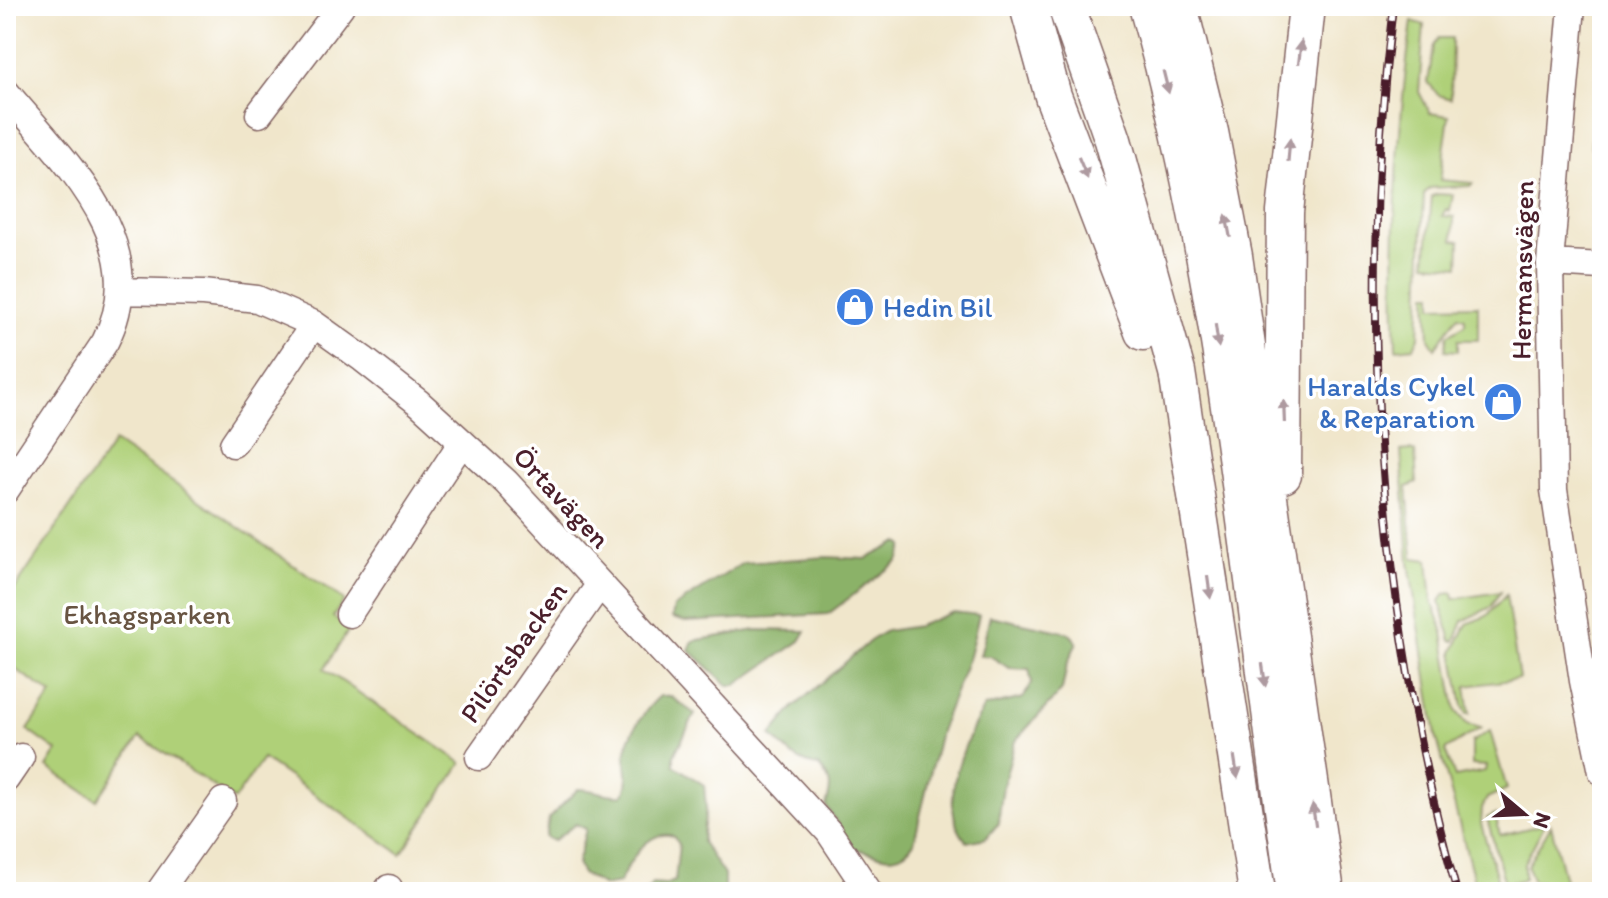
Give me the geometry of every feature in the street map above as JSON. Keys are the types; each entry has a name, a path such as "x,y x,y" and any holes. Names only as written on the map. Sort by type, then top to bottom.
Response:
{"highway":[{"path":"1006,6 1053,96"},
{"path":"1028,6 1053,96 1130,292 1198,510"},
{"path":"1066,6 1113,140 1177,372 1257,892"},
{"path":"1147,6 1176,120 1214,312 1295,892"},
{"path":"1179,6 1210,132 1234,256 1326,892"},
{"path":"1279,573 1285,428 1285,212 1294,98 1307,6"},
{"path":"1113,140 1151,223 1183,316 1254,598"}],"street":[{"path":"259,114 341,6"},
{"name":"Hermansvägen","path":"1572,6 1550,263 1554,490 1583,681 1602,772"},
{"path":"6,92 95,200 112,231 120,291 112,328 105,342 6,490"},
{"path":"1550,263 1602,266"},
{"name":"Örtavägen","path":"120,291 203,293 257,299 314,324 397,385 506,482 829,832 869,892"},
{"path":"233,444 314,324"},
{"path":"349,614 462,442"},
{"name":"Pilörtsbacken","path":"479,757 600,584"},
{"path":"6,779 21,757"},
{"path":"159,892 223,801"}],"green space":[{"path":"1412,21 1424,25 1419,92 1430,113 1449,116 1440,180 1473,183 1470,186 1430,188 1424,194 1419,337 1414,347 1396,349 1396,185"},
{"path":"1439,38 1452,38 1451,99 1438,95 1428,82 1434,45"},
{"path":"1602,121 1602,149 1591,147 1593,127"},
{"path":"1453,195 1450,211 1446,209 1442,216 1454,217 1453,240 1460,241 1459,266 1426,263 1432,196"},
{"path":"1427,294 1433,294 1433,306 1478,305 1478,340 1458,340 1458,351 1445,350 1448,335 1465,325 1465,318 1458,316 1435,348 1429,339"},
{"name":"Ekhagsparken","path":"114,442 344,600 333,617 350,628 324,669 462,763 401,854 263,759 234,800 140,737 97,800 47,767 57,751 28,730 52,694 6,663 6,602"},
{"path":"1401,451 1415,452 1417,483 1407,487 1413,558 1428,560 1432,601 1442,627 1456,711 1467,724 1481,728 1445,750 1455,777 1485,771 1486,766 1472,765 1472,742 1490,731 1507,789 1487,798 1482,808 1481,824 1501,892 1477,892 1436,735 1409,563"},
{"path":"899,542 904,546 898,561 828,614 686,622 672,618 674,607 743,563 826,557 866,559"},
{"path":"1500,592 1491,607 1463,621 1455,641 1451,641 1440,601 1445,594 1453,593 1454,599"},
{"path":"1506,595 1519,679 1466,686 1470,714 1467,714 1453,652 1467,624 1487,616"},
{"path":"953,612 979,615 969,656 940,731 914,842 902,854 887,857 853,848 826,806 830,784 823,771 819,766 793,755 771,735 794,707 870,641 886,631 918,626"},
{"path":"990,616 1069,633 1077,642 1067,665 1062,690 1015,741 1003,786 998,824 986,838 967,842 953,810 953,793 968,738 984,707 1023,698 1032,683 1029,669 1009,668 990,656 980,656"},
{"path":"756,630 806,631 800,641 736,685 728,685 689,650 693,641"},
{"path":"660,696 670,696 695,714 674,755 674,765 704,785 706,807 702,842 724,875 724,892 646,892 652,884 664,885 675,881 679,844 673,836 655,837 647,842 619,883 604,886 582,874 577,864 586,829 576,824 553,841 545,837 549,818 578,789 623,795 628,779 625,757 628,744 639,721"},
{"path":"1495,814 1500,835 1545,824 1524,863 1524,879 1505,884 1487,818"},
{"path":"1551,825 1568,892 1544,892 1543,883 1532,880 1527,866"}],"railway":[{"path":"1393,6 1382,116 1377,228 1376,340 1382,452 1392,564 1408,675 1430,784 1457,892"}],"place":[{"name":"Hedin Bil","path":"855,307"},
{"name":"Haralds Cykel & Reparation","path":"1503,402"}]}
